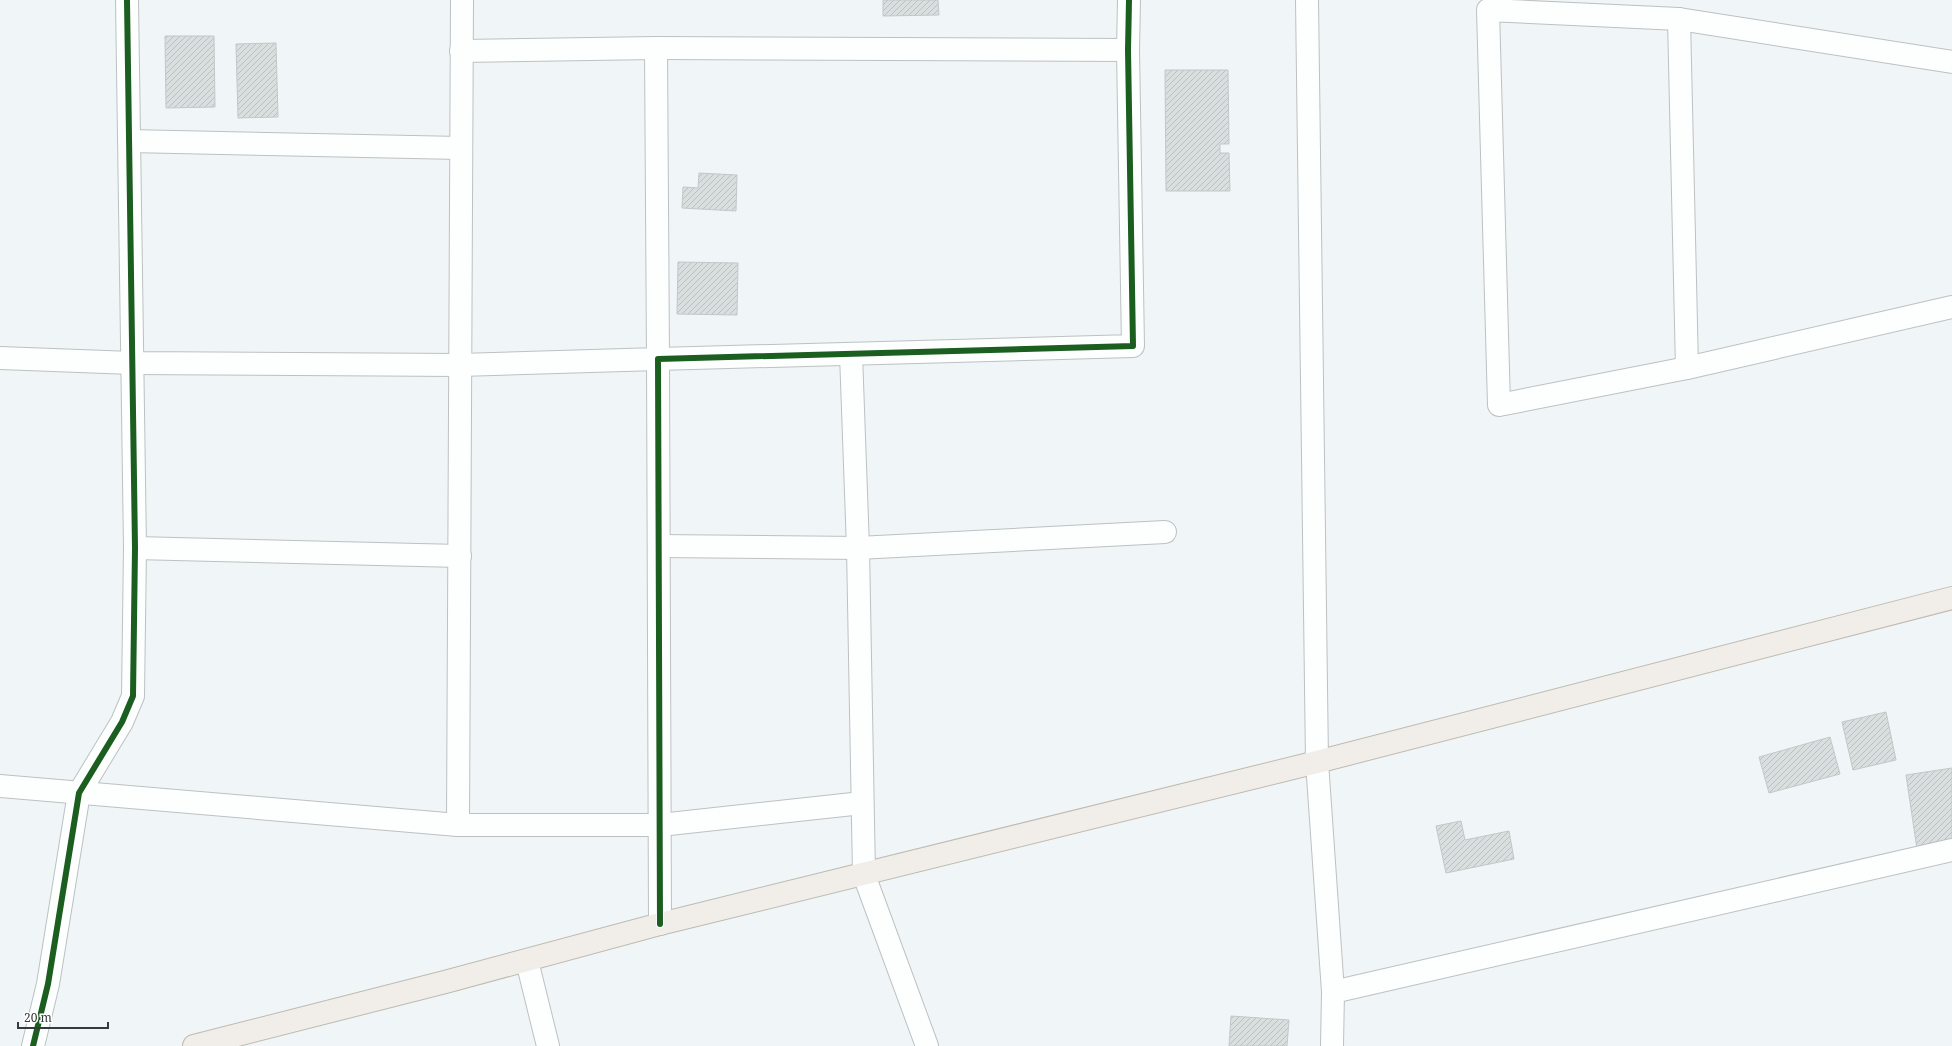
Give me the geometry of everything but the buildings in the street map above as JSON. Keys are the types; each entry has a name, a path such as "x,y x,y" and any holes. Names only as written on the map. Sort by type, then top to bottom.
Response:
{"main road":[{"path":"194,1046 527,961 660,924 1318,762 1952,598"}],"street":[{"path":"33,1046 48,984 79,793 122,722 133,696 135,548 127,0"},
{"path":"458,825 462,0"},
{"path":"0,358 132,363 460,365 1133,346 1128,50 1129,0"},
{"path":"1307,0 1318,762 1333,992 1332,1046"},
{"path":"1952,62 1679,19 1517,6 1488,10 1499,405 1687,368 1952,307"},
{"path":"1679,19 1687,368"},
{"path":"461,51 656,48 1128,50"},
{"path":"656,48 660,924"},
{"path":"129,141 461,148"},
{"path":"851,354 858,548 864,875 927,1046"},
{"path":"659,546 858,548 1165,532"},
{"path":"135,548 460,556"},
{"path":"0,786 458,825 660,825 862,803"},
{"path":"1333,992 1952,850"},
{"path":"527,961 548,1046"}],"cycle path":[{"path":"33,1046 48,984 79,793 122,722 133,696 135,548 127,0"},
{"path":"660,924 658,359 1133,346 1128,50 1129,0"}]}
